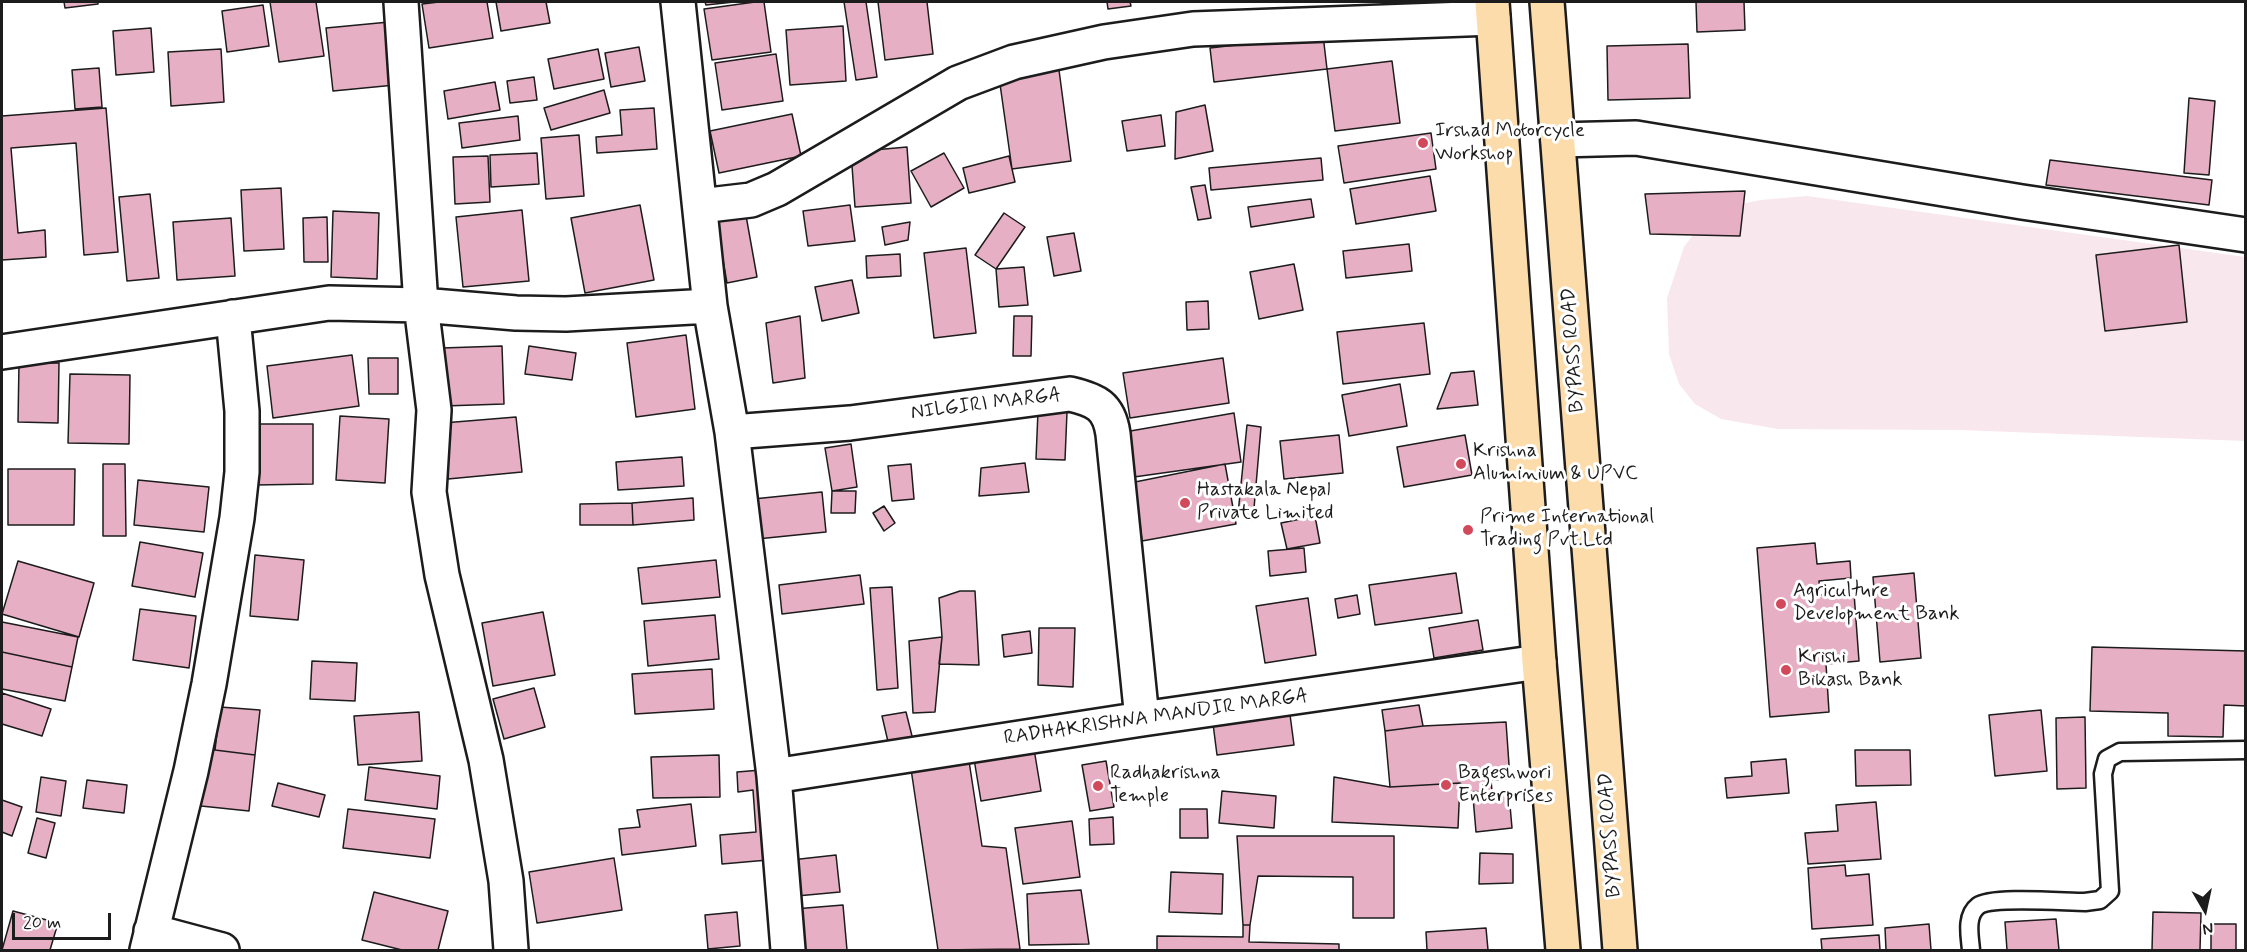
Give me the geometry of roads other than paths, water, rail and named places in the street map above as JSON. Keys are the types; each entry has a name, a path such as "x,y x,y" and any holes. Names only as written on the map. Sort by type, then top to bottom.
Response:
{"highway":[{"name":"BYPASS ROAD","path":"1547,2 1620,951"},
{"path":"1493,10 1539,662 1563,951"}],"street":[{"path":"401,2 421,305 434,410 429,492 442,575 486,760 506,881 511,951"},
{"path":"678,2 710,306 732,432 774,776 788,951"},
{"path":"700,206 751,200 777,189 958,83 1014,62 1104,42 1193,29 1493,10"},
{"path":"1558,140 1636,138 2022,202 2246,235"},
{"path":"2,352 329,303 421,305 516,313 566,314 710,306"},
{"path":"222,951 149,941 191,771 209,684 237,518 242,472 242,411 233,317"},
{"name":"NILGIRI MARGA","path":"732,432 850,423 1070,394 1084,397 1101,405 1111,418 1142,719"},
{"name":"RADHAKRISHNA MANDIR MARGA","path":"774,776 1142,719 1539,662"}],"lane":[{"path":"1971,951 1969,921 1977,906 1993,901 2085,902 2100,900 2110,891 2103,774 2107,759 2120,752 2246,750"}],"place":[{"name":"Irshad Motorcycle Workshop","path":"1423,143"},
{"name":"Krishna Aluminium & UPVC","path":"1461,464"},
{"name":"Hastakala Nepal Private Limited","path":"1185,503"},
{"name":"Prime International Trading Pvt.Ltd","path":"1468,530"},
{"name":"Agriculture Development Bank","path":"1781,604"},
{"name":"Krishi Bikash Bank","path":"1786,670"},
{"name":"Bageshwori Enterprises","path":"1446,785"},
{"name":"Radhakrishna Temple","path":"1098,786"}]}
